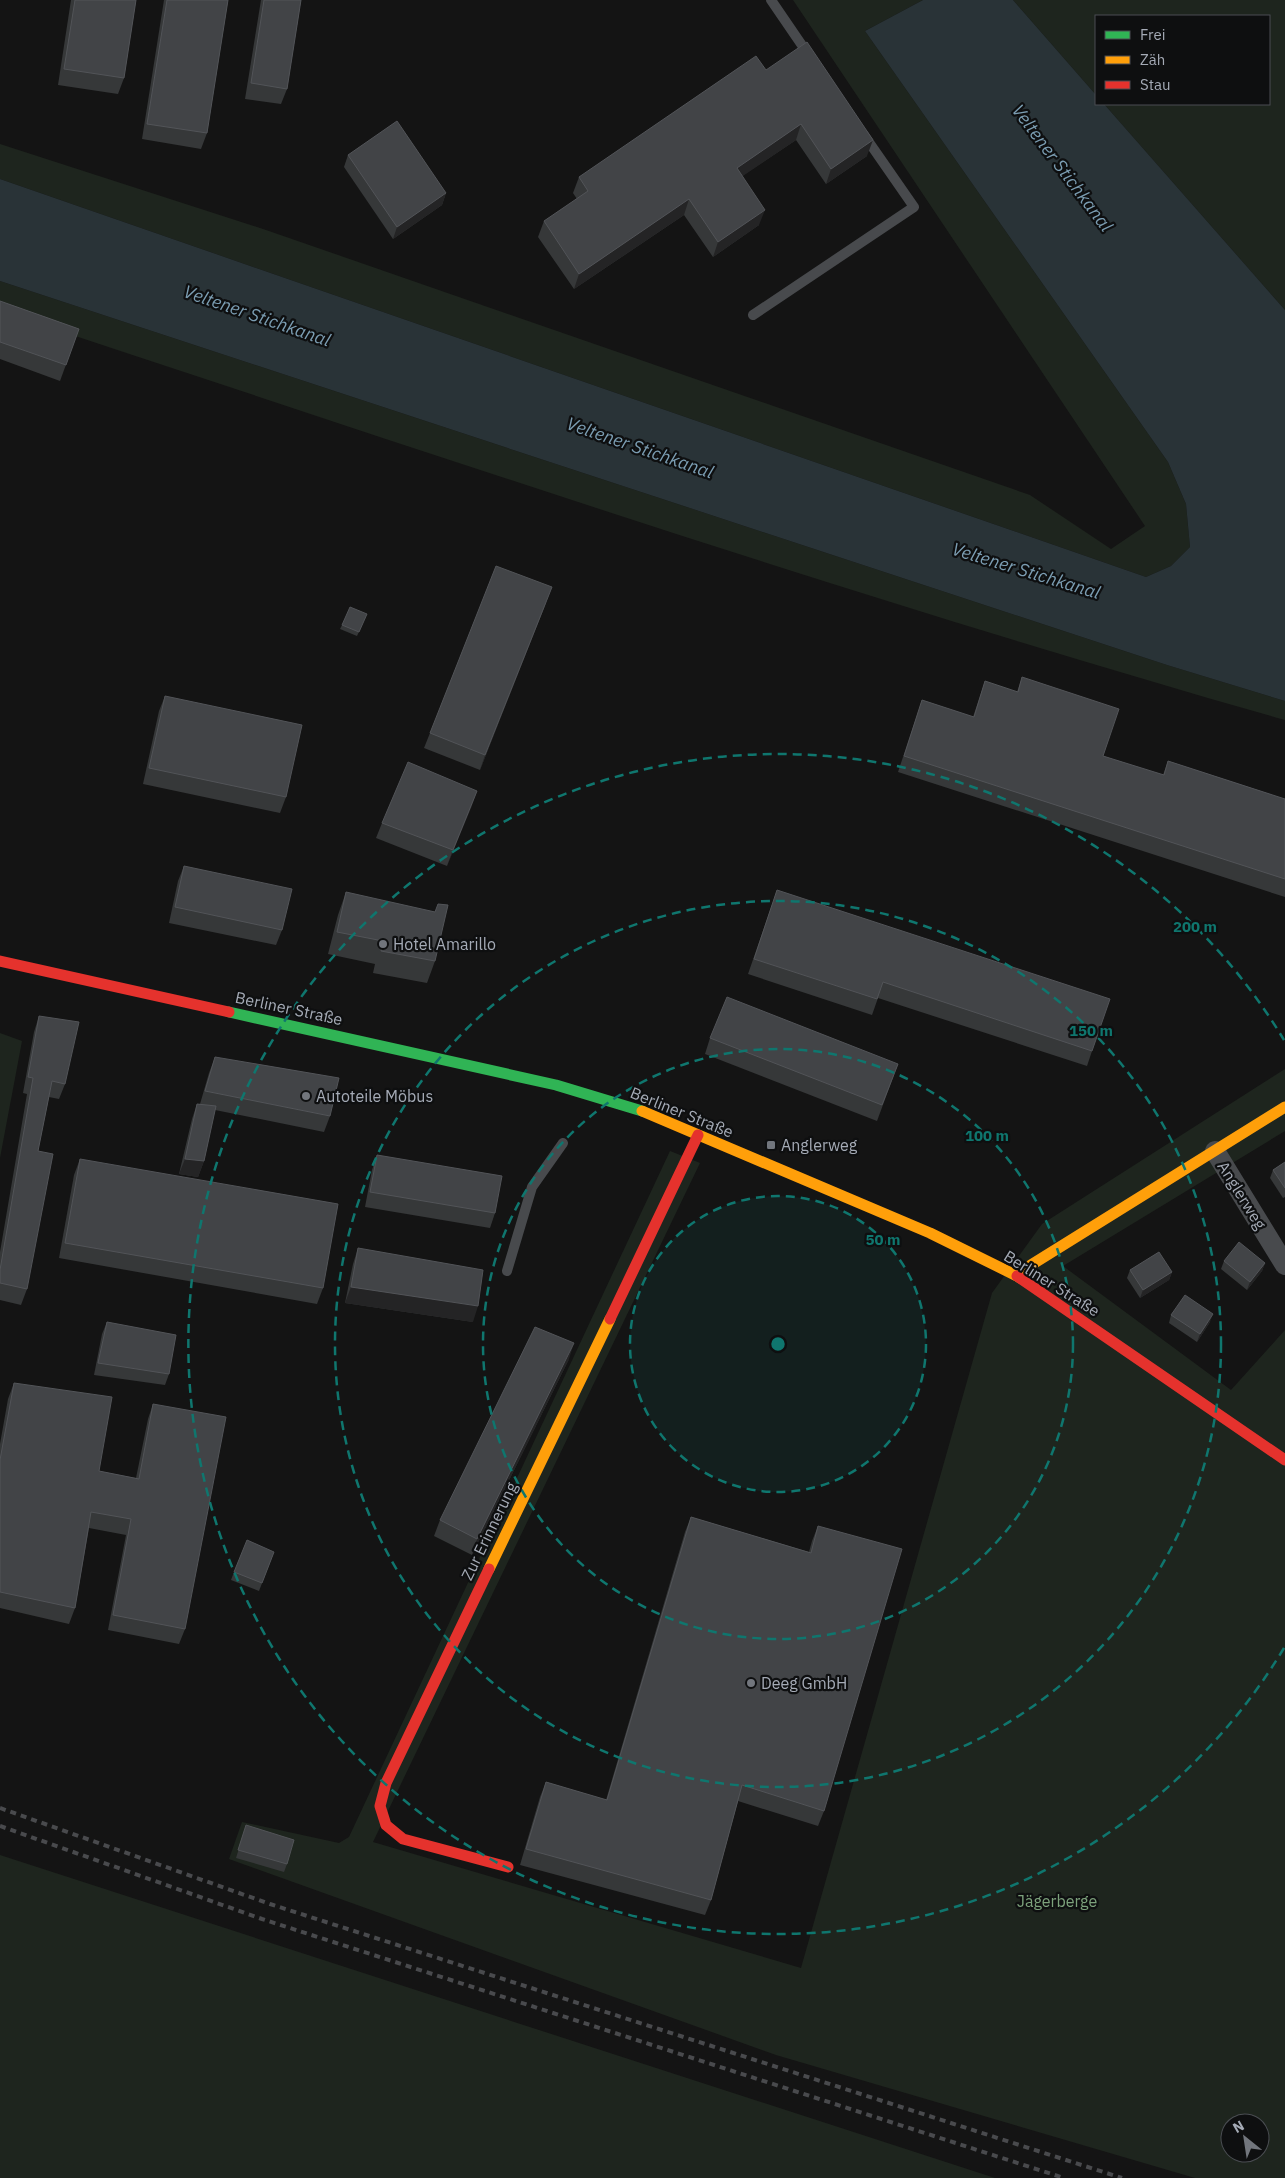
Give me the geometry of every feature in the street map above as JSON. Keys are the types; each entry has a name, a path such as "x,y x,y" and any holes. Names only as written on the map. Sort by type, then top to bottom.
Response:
{"main road":[{"name":"Berliner Straße","path":"0,961 556,1084 646,1112 930,1233 1020,1278 1285,1460"},
{"name":"Anglerweg","path":"1020,1278 1031,1265 1285,1107"},
{"name":"Zur Erinnerung","path":"508,1868 403,1838 386,1826 380,1806 386,1783 698,1135"}],"street":[{"name":"Anglerweg","path":"1215,1151 1285,1265"}],"lane":[{"path":"771,0 815,64"},
{"path":"753,315 914,207 859,127"},
{"path":"507,1271 532,1187 562,1143"}],"green space":[{"path":"793,0 923,0 865,31 1168,462 1186,504 1190,547 1171,566 1146,577 0,179 0,144 266,230 1030,495 1111,549 1145,526"},
{"path":"1013,0 1285,0 1285,310 1105,105 1270,105 1270,15 1095,15 1095,94"},
{"path":"0,281 1167,665 1285,701 1285,720 1123,673 801,574 0,311"},
{"path":"0,1033 22,1041 0,1158"},
{"name":"Jägerberge","path":"1285,1069 1285,1131 1063,1266 1231,1390 1285,1330 1285,2178 1195,2178 776,2055 229,1859 242,1822 339,1843 349,1837 670,1151 700,1163 373,1842 801,1968 992,1293 1042,1224"},
{"path":"0,1855 995,2178 0,2178"}],"water":[{"name":"Veltener Stichkanal","path":"923,0 1013,0 1095,94 1095,105 1105,105 1285,310 1285,701 1167,665 0,281 0,179 1146,577 1171,566 1190,547 1186,504 1168,462 865,31"}],"building":[{"path":"75,0 136,0 124,78 64,69"},
{"path":"167,0 228,0 207,133 147,124"},
{"path":"264,0 301,0 287,89 251,83"},
{"path":"807,42 873,140 831,169 801,124 737,168 765,210 718,242 689,199 579,274 544,221 588,191 579,177 756,56 766,70"},
{"path":"397,121 446,193 397,227 348,155"},
{"path":"0,301 79,329 66,365 0,342"},
{"path":"496,566 552,587 485,755 430,733"},
{"path":"350,607 367,614 359,632 342,625"},
{"path":"1022,677 1119,709 1103,756 1164,775 1168,761 1285,799 1285,879 904,756 922,700 974,717 985,681 1018,692"},
{"path":"165,696 302,725 286,797 149,768"},
{"path":"408,762 477,791 453,850 382,823"},
{"path":"184,866 292,889 282,930 175,907"},
{"path":"777,890 1110,999 1092,1051 883,982 877,999 754,959"},
{"path":"346,892 435,912 438,904 448,905 435,961 381,951 383,941 337,932"},
{"path":"727,997 898,1064 882,1105 710,1038"},
{"path":"39,1016 79,1022 65,1084 52,1081 38,1151 53,1154 27,1289 0,1283 0,1270 33,1078 28,1077"},
{"path":"215,1057 339,1078 330,1116 205,1091"},
{"path":"197,1104 216,1106 204,1161 185,1159"},
{"path":"377,1155 502,1176 495,1213 370,1192"},
{"path":"80,1159 338,1204 323,1288 65,1243"},
{"path":"1285,1162 1285,1188 1273,1170"},
{"path":"1239,1242 1265,1263 1250,1282 1224,1261"},
{"path":"358,1248 483,1270 478,1306 351,1287"},
{"path":"1159,1252 1172,1272 1143,1290 1130,1270"},
{"path":"1185,1295 1213,1314 1200,1334 1171,1315"},
{"path":"107,1322 176,1335 169,1374 98,1363"},
{"path":"535,1327 574,1343 477,1539 440,1520"},
{"path":"14,1383 112,1397 99,1471 139,1479 153,1404 226,1417 185,1629 113,1615 131,1519 91,1512 75,1608 0,1592 0,1460"},
{"name":"Deeg GmbH","path":"691,1517 811,1553 818,1526 902,1549 824,1811 742,1785 711,1900 526,1849 546,1782 607,1800"},
{"path":"247,1540 274,1552 262,1583 234,1572"},
{"path":"246,1825 294,1840 287,1864 238,1850"}],"railway":[{"path":"0,1808 270,1904 1122,2178"},
{"path":"0,1826 262,1919 1064,2178"}],"traffic: fast":[{"path":"229,1012 556,1085 642,1111"}],"traffic: slow":[{"path":"1020,1278 1031,1265 1285,1107"},
{"path":"642,1111 930,1233 1017,1276"},
{"path":"489,1569 610,1319"}],"traffic: jam":[{"path":"0,961 229,1012"},
{"path":"610,1319 698,1135"},
{"path":"1017,1276 1285,1460"},
{"path":"489,1569 386,1783 380,1806 386,1825 403,1839 508,1867"}],"place":[{"name":"Hotel Amarillo","path":"383,944"},
{"name":"Autoteile Möbus","path":"306,1096"},
{"name":"Anglerweg","path":"771,1145"},
{"name":"Deeg GmbH","path":"751,1683"}]}
